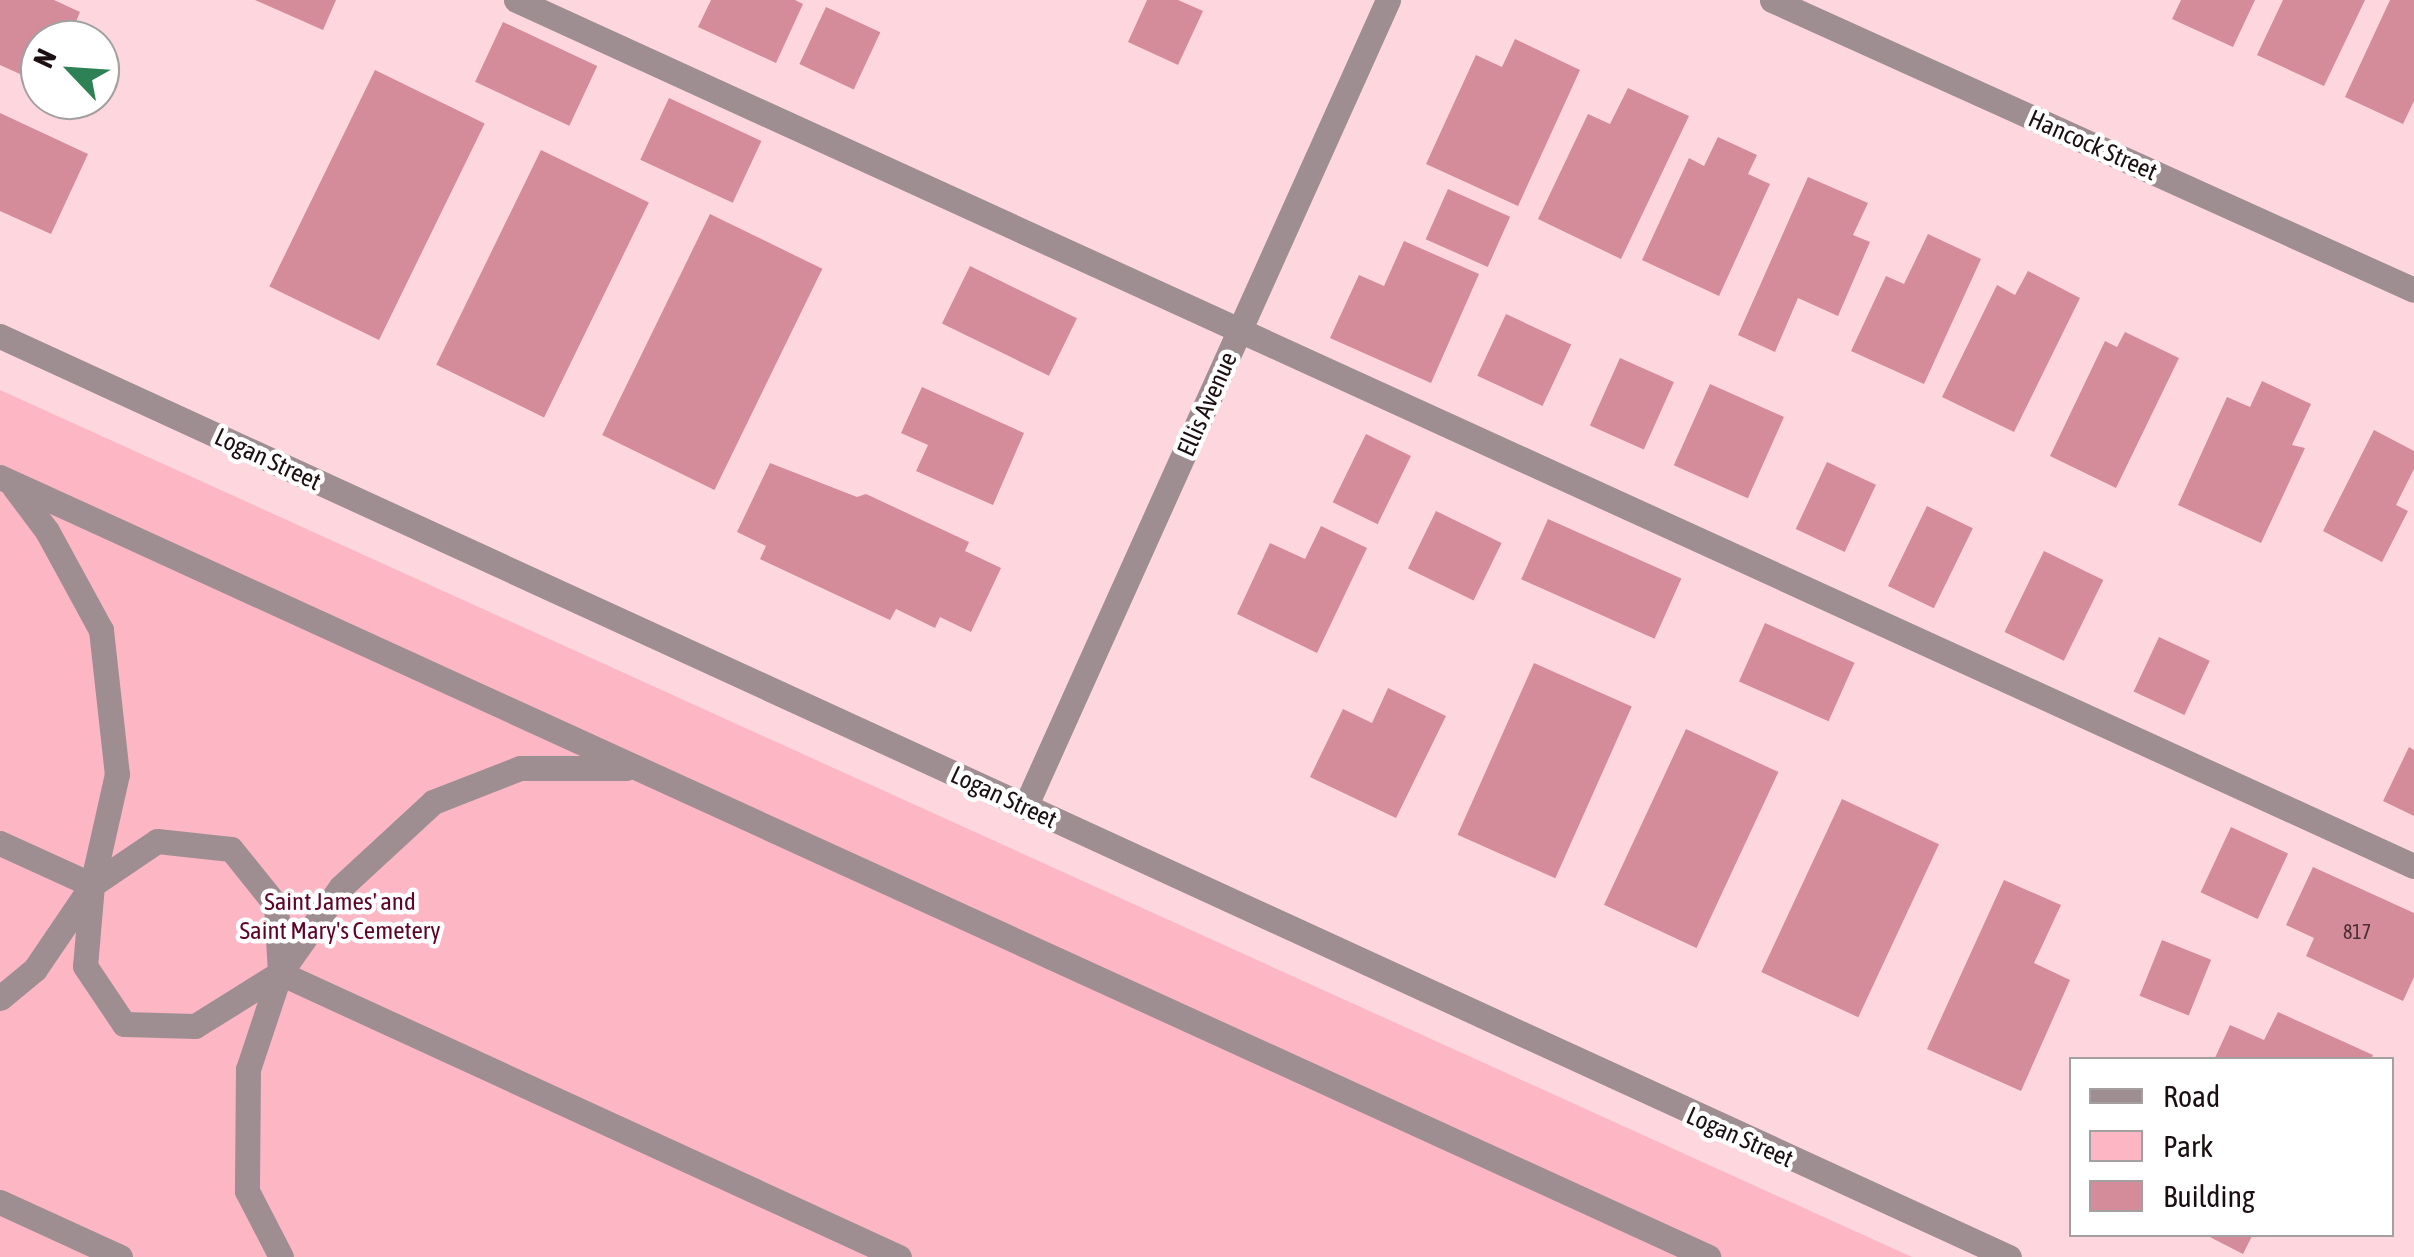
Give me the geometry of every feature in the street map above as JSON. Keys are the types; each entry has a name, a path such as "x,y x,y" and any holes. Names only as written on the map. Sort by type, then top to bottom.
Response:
{"street":[{"path":"516,0 2414,866"},
{"name":"Ellis Avenue","path":"1026,807 1388,0"},
{"name":"Hancock Street","path":"1772,0 2414,290"},
{"name":"Logan Street","path":"0,336 2009,1257"},
{"path":"6,480 1708,1257"},
{"path":"6,480 48,530 102,630 117,774 92,885 85,966 124,1024 195,1026 280,973"},
{"path":"282,1257 248,1192 248,1069 280,973 341,887 433,802 520,768 637,768"},
{"path":"0,998 35,969 92,885 157,841 231,849 276,905 280,973"},
{"path":"0,843 92,885"},
{"path":"280,973 899,1257"},
{"path":"0,1202 120,1257"}],"green space":[{"name":"Saint James' and Saint Mary's Cemetery","path":"0,390 1912,1257 0,1257"}],"building":[{"path":"0,0 54,0 80,12 77,20 20,20 20,74 0,65"},
{"path":"255,0 336,0 323,30"},
{"path":"711,0 795,0 803,4 776,63 698,27"},
{"path":"1147,0 1178,0 1203,11 1178,65 1128,42"},
{"path":"2181,0 2255,0 2233,47 2172,19"},
{"path":"2283,0 2365,0 2324,86 2257,55"},
{"path":"2390,0 2414,0 2414,101 2403,124 2345,97"},
{"path":"826,7 880,32 854,89 799,64"},
{"path":"503,22 597,66 569,126 475,82"},
{"path":"1515,39 1580,70 1518,206 1426,164 1476,55 1502,67"},
{"path":"375,70 485,123 379,340 269,287"},
{"path":"1628,88 1689,116 1621,259 1538,219 1588,114 1610,124"},
{"path":"669,98 761,141 733,203 640,160"},
{"path":"0,113 88,154 51,234 0,211"},
{"path":"1718,137 1757,155 1748,174 1770,184 1719,296 1642,260 1689,158 1704,166"},
{"path":"541,150 649,203 544,417 436,365"},
{"path":"1808,177 1868,203 1853,235 1870,242 1838,316 1798,298 1775,352 1738,335"},
{"path":"1448,189 1510,217 1488,267 1426,239"},
{"path":"710,214 822,269 715,490 602,435"},
{"path":"1928,234 1981,259 1924,384 1851,351 1886,276 1904,284"},
{"path":"1404,241 1479,274 1431,383 1330,338 1359,275 1384,286"},
{"path":"970,266 1077,318 1049,376 942,324"},
{"path":"2028,271 2080,298 2014,432 1942,397 1997,285 2015,295"},
{"path":"1506,314 1571,344 1543,406 1477,376"},
{"path":"2125,332 2179,358 2116,488 2050,456 2105,341 2117,347"},
{"path":"1620,358 1674,382 1644,450 1590,426"},
{"path":"2262,381 2311,404 2292,445 2305,448 2261,543 2178,505 2227,397 2250,407"},
{"path":"1710,384 1784,417 1748,498 1674,465"},
{"path":"922,387 1024,433 993,505 916,471 928,445 901,433"},
{"path":"2374,430 2414,451 2414,469 2396,505 2408,511 2382,562 2323,531"},
{"path":"1366,434 1411,456 1378,524 1333,502"},
{"path":"1827,462 1876,485 1845,552 1796,529"},
{"path":"770,463 857,497 866,494 969,542 965,551 1001,568 971,632 940,617 935,628 896,609 890,620 760,559 766,546 737,532"},
{"path":"1927,506 1973,528 1934,608 1888,586"},
{"path":"1436,511 1502,543 1474,601 1408,569"},
{"path":"1548,519 1681,578 1655,639 1521,579"},
{"path":"1321,526 1367,548 1317,653 1237,614 1270,543 1305,559"},
{"path":"2044,551 2103,580 2064,661 2005,632"},
{"path":"1765,623 1855,663 1828,721 1739,681"},
{"path":"2159,637 2210,661 2184,715 2134,691"},
{"path":"1534,663 1632,707 1555,878 1458,835"},
{"path":"1388,688 1446,716 1396,818 1310,777 1343,709 1372,723"},
{"path":"1686,729 1778,772 1696,948 1604,905"},
{"path":"2409,747 2414,750 2414,816 2383,801"},
{"path":"1842,799 1939,844 1858,1017 1761,972"},
{"path":"2231,827 2288,854 2258,919 2201,892"},
{"path":"2313,867 2414,913 2414,977 2403,1001 2306,956 2314,938 2286,925"},
{"path":"2004,880 2061,905 2034,963 2070,980 2021,1091 1927,1049"},
{"path":"2162,940 2211,960 2189,1015 2140,996"},
{"path":"2278,1012 2373,1055 2215,1057 2230,1025 2264,1040"},
{"path":"2210,1237 2252,1237 2243,1254"}]}
